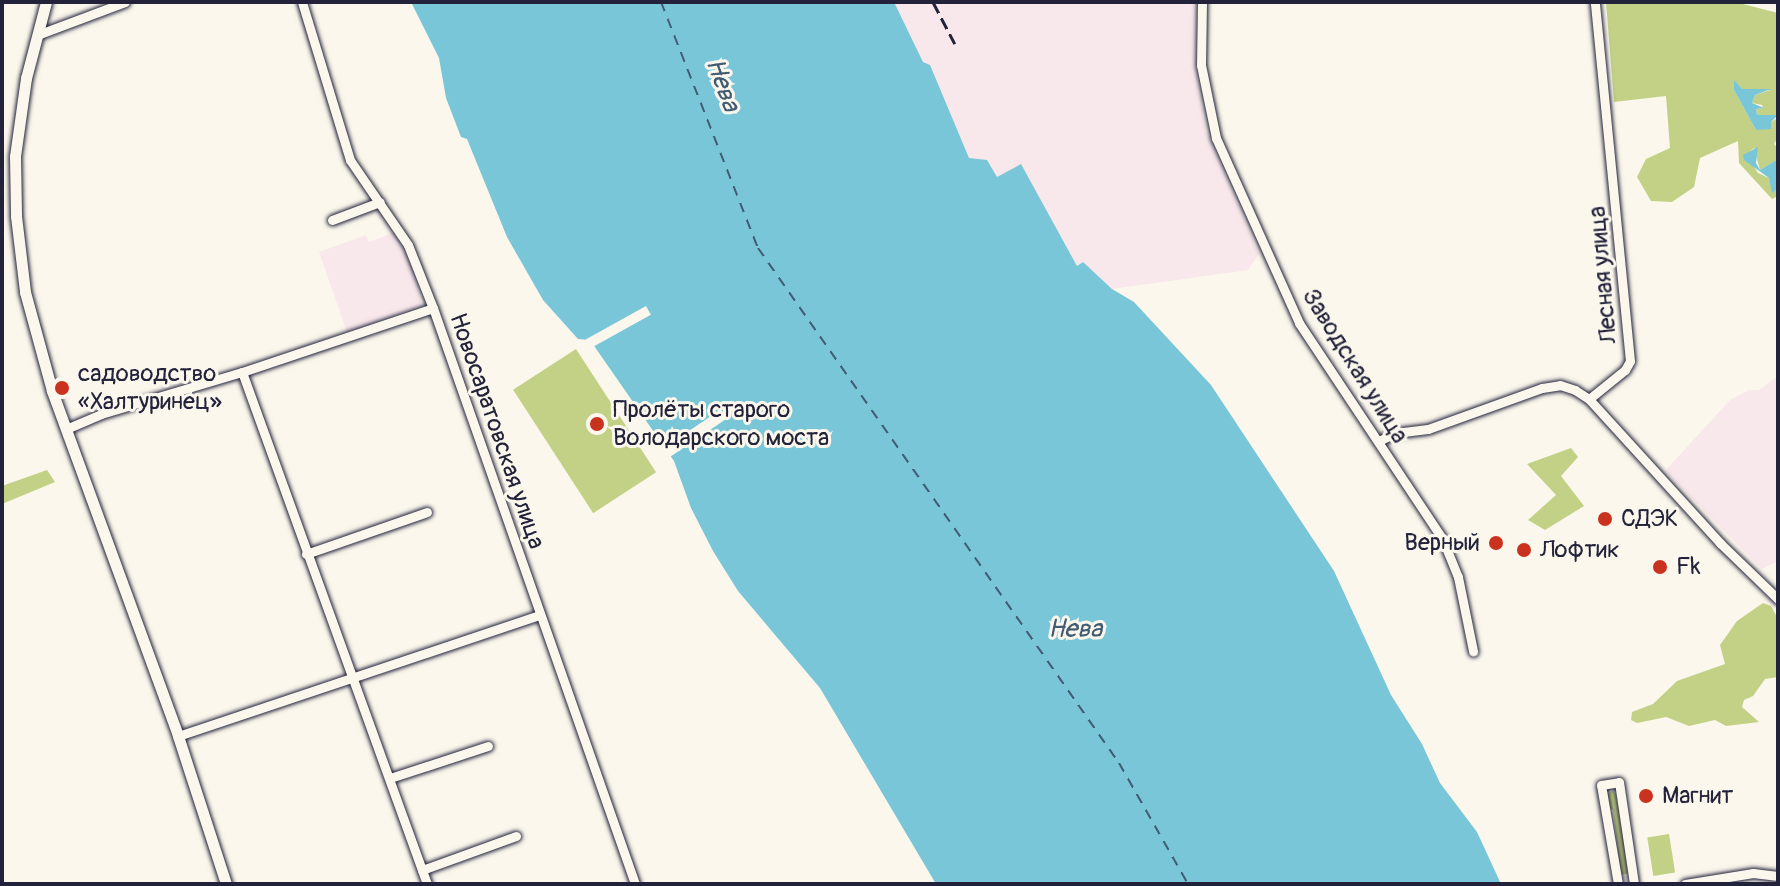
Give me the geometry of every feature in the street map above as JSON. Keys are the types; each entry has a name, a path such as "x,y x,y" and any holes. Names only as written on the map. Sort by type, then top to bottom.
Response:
{"main road":[{"path":"46,2 18,122 16,216 25,292 66,429 178,736 226,884"}],"street":[{"path":"37,35 125,2"},
{"name":"Новосаратовская улица","path":"302,2 350,160 408,245 433,308 635,884"},
{"name":"Заводская улица","path":"1202,2 1201,65 1216,138 1299,323 1443,540 1458,577 1473,651"},
{"name":"Лесная улица","path":"1589,399 1625,370 1630,361 1595,2"},
{"path":"332,220 380,202"},
{"path":"66,429 101,414 242,372 433,308"},
{"path":"242,372 427,884"},
{"path":"1379,441 1395,433 1428,429 1542,388 1560,385 1575,390 1589,399 1720,543 1778,599"},
{"path":"306,554 427,512"},
{"path":"178,736 539,615"},
{"path":"390,778 488,746"},
{"path":"1618,884 1601,785 1619,782 1634,884"},
{"path":"422,870 516,836"},
{"path":"1685,884 1753,873 1778,876"}],"shaded area":[{"path":"894,2 1196,2 1195,65 1206,130 1259,254 1248,270 1112,289 1083,262 1077,266 1021,165 997,177 969,159 930,66 923,63"},
{"path":"395,232 413,270 422,306 347,332 319,252 366,235 369,242"},
{"path":"1778,376 1778,561 1762,569 1665,471 1730,400 1749,390 1759,390"}],"green space":[{"path":"1606,2 1735,2 1778,13 1778,115 1757,115 1756,109 1763,108 1762,105 1752,103 1755,95 1770,90 1742,89 1734,83 1734,90 1756,130 1778,118 1778,137 1774,144 1778,148 1778,159 1760,170 1754,148 1749,152 1758,173 1769,178 1773,192 1778,189 1778,196 1772,199 1739,163 1738,141 1700,158 1694,187 1672,202 1651,201 1637,177 1646,159 1670,148 1666,96 1614,102"},
{"path":"576,349 656,472 593,513 513,390"},
{"path":"1571,448 1578,457 1561,476 1584,506 1545,530 1528,520 1556,495 1527,464"},
{"path":"47,470 55,482 2,504 2,486"},
{"path":"1763,603 1771,606 1778,619 1778,677 1765,679 1753,696 1744,700 1742,707 1759,722 1726,726 1715,720 1689,726 1666,717 1637,723 1631,720 1632,712 1653,704 1677,681 1725,664 1720,645 1737,621"},
{"path":"1613,791 1630,873 1621,875 1613,810 1608,807 1607,794"},
{"path":"1669,834 1675,873 1653,876 1647,837"}],"water":[{"name":"Нева","path":"411,2 894,2 923,62 930,65 969,158 987,160 997,177 1021,164 1077,266 1083,262 1112,289 1134,302 1211,385 1334,571 1391,695 1422,744 1440,783 1477,832 1501,884 936,884 820,688 738,591 713,551 691,508 674,461 590,340 578,339 543,300 507,237 467,139 461,137 446,98 439,58"},
{"path":"1734,80 1742,89 1771,89 1755,95 1752,103 1764,108 1756,109 1757,115 1778,115 1771,122 1771,129 1756,130 1734,90"},
{"path":"1758,147 1756,163 1760,170 1778,159 1778,189 1772,193 1769,178 1744,160 1743,155"}],"pier":[{"path":"646,306 651,315 590,348 586,339"},
{"path":"720,410 726,419 667,459 661,450"}],"ferry route":[{"path":"661,2 758,248 1119,763 1188,884"}],"railway":[{"path":"933,2 955,44"}],"place":[{"name":"садоводство «Халтуринец»","path":"62,388"},
{"name":"Пролёты старого Володарского моста","path":"597,424"},
{"name":"СДЭК","path":"1605,519"},
{"name":"Верный","path":"1496,543"},
{"name":"Лофтик","path":"1524,550"},
{"name":"Fk","path":"1660,567"},
{"name":"Магнит","path":"1646,796"}]}
